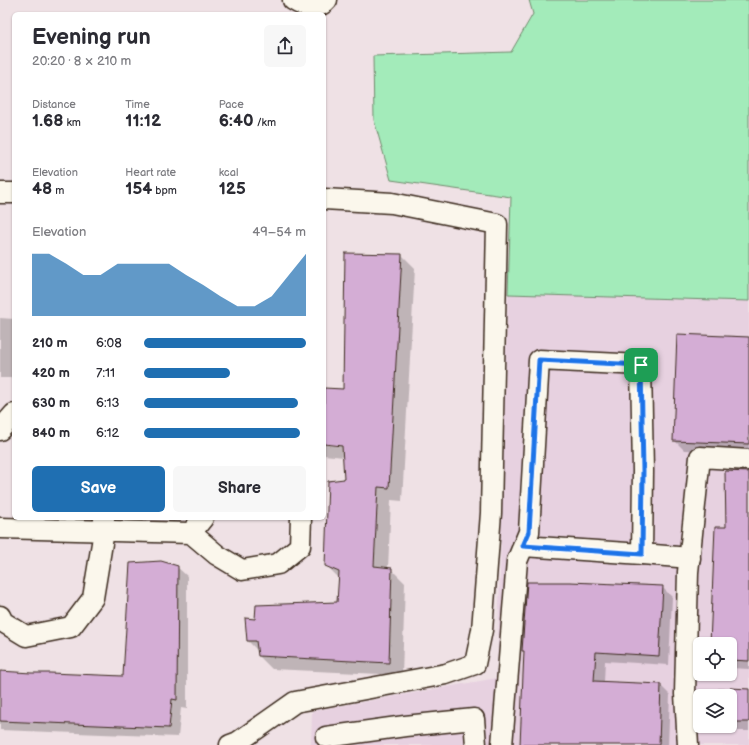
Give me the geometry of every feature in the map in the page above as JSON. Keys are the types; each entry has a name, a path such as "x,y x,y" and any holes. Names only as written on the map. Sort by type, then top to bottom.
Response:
{"street":[{"path":"294,0 307,7 316,7 328,0"},
{"path":"0,193 12,194"},
{"path":"230,745 238,742 295,702 446,674 475,664 482,630 491,513 497,224 392,203 326,199"},
{"path":"502,745 517,561 529,532 539,360 641,365 643,471 642,554"},
{"path":"0,430 12,416"},
{"path":"688,745 685,694 690,558 700,457 749,460"},
{"path":"0,528 104,524 197,526 217,555 242,570 278,564 300,546 301,520"},
{"path":"0,616 3,622 26,636 71,627 93,598 104,524"},
{"path":"523,546 690,558"},
{"path":"326,737 405,726 474,719 476,745"}],"shaded area":[{"path":"508,294 749,301 749,745 311,745 312,711 497,678"}],"green space":[{"path":"529,0 749,0 749,301 508,294 511,197 391,180 374,120 373,56 511,52 533,14"}],"building":[{"path":"345,253 402,254 389,488 378,487 374,566 392,568 389,663 258,656 256,641 247,641 245,618 255,619 256,605 337,602 339,572 325,566 328,481 344,479 342,446 326,444 326,388 343,389"},
{"path":"677,334 749,337 749,444 673,441"},
{"path":"725,471 749,472 749,661 737,660 737,637 710,637 715,527 726,527"},
{"path":"161,561 178,566 177,700 172,699 169,728 0,721 0,671 123,676 130,563"},
{"path":"527,582 570,582 663,586 659,656 596,652 594,681 661,684 659,745 520,745 524,651 522,651"},
{"path":"730,688 749,689 749,722 737,722 737,689"}],"route":[{"path":"539,360 641,365 643,471 642,554 523,546 529,532 539,360"}]}
